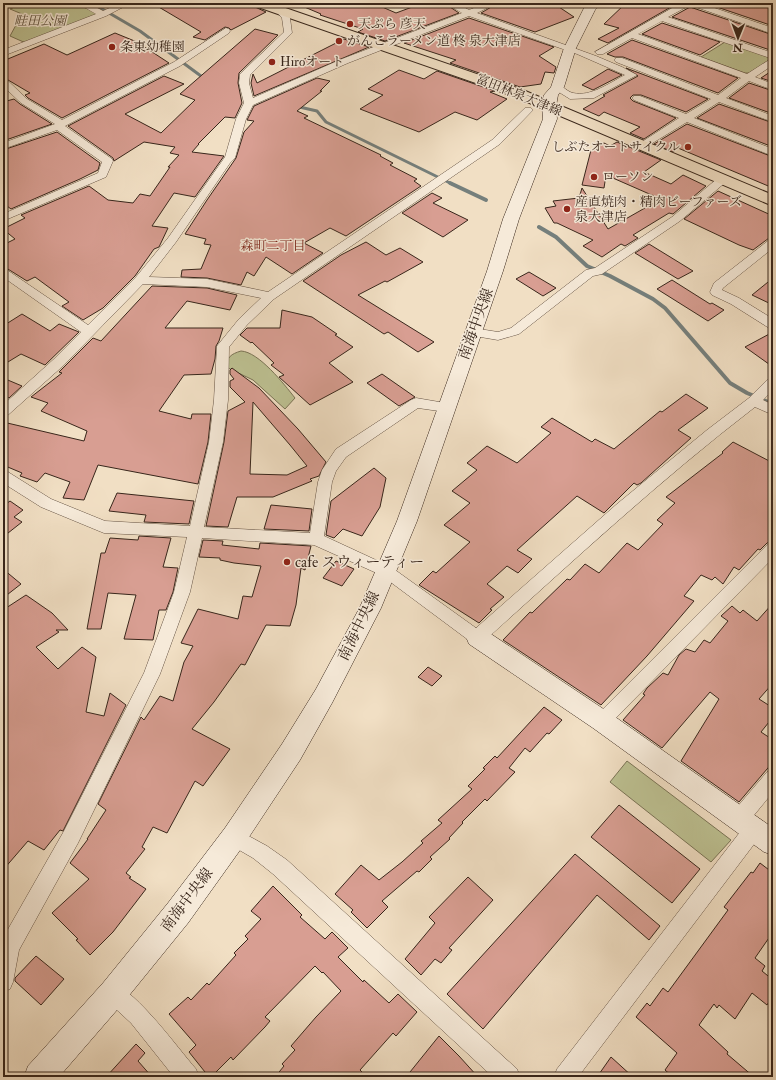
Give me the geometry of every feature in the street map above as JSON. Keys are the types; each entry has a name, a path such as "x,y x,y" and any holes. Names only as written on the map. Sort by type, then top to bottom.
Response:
{"main road":[{"name":"富田林泉大津線","path":"262,3 473,76 553,96 642,145 773,200"}],"street":[{"path":"81,3 103,14"},
{"path":"3,53 103,14 127,3"},
{"path":"449,3 468,14 570,48 632,75"},
{"path":"248,97 263,97 345,61 493,3"},
{"path":"570,48 590,8 596,3"},
{"path":"687,3 600,52 773,119"},
{"path":"692,3 773,31"},
{"path":"768,3 773,5"},
{"path":"3,412 59,362 140,280 172,240 226,161 230,158 248,97 244,82 245,74 288,33 286,18 279,10"},
{"path":"662,18 773,56"},
{"path":"3,146 60,125 177,64 226,31"},
{"path":"632,35 773,87"},
{"name":"南海中央線","path":"39,1077 113,993 178,913 234,837 291,752 324,696 370,608 407,521 495,271 511,219 550,119 553,96 570,48"},
{"path":"642,145 719,98 773,61"},
{"path":"553,96 594,95 643,69"},
{"path":"3,81 24,101 60,125 108,161 102,175 3,218"},
{"path":"637,98 773,153"},
{"path":"3,982 8,947 71,836 152,674 182,592 216,442 221,400 223,346 243,322 270,296 496,142 528,110"},
{"path":"473,332 498,336 515,330 590,272 600,270 676,219 723,179"},
{"path":"773,242 718,286 716,292 735,301 773,325"},
{"path":"4,274 89,332"},
{"path":"140,280 206,283 270,296"},
{"path":"477,637 622,508 712,433 756,399 773,382"},
{"path":"756,399 773,410"},
{"path":"316,539 325,482 329,470 341,453 416,403 446,407"},
{"path":"3,476 46,503 104,527 196,534 316,539 386,571 477,637 602,721 755,830"},
{"path":"602,721 773,548"},
{"path":"565,1077 755,830 773,778"},
{"path":"234,837 260,852 280,867 509,1077"},
{"path":"113,993 138,1016 188,1077"}],"green space":[{"name":"畦田公園","path":"24,3 81,3 97,11 95,18 28,44 10,36 22,14 10,9"},
{"path":"725,42 768,56 771,59 749,73 745,73 701,57"},
{"path":"241,351 248,353 263,363 278,377 295,398 285,409 253,380 226,367 230,356"},
{"path":"627,761 731,840 711,862 610,782"}],"building":[{"path":"152,3 252,3 255,7 266,12 231,30 225,27 205,40 193,37 201,32"},
{"path":"295,3 373,3 396,13 423,3 444,3 459,13 385,41 358,32 363,29 320,15 321,14"},
{"path":"498,3 553,3 574,17 535,32 481,13"},
{"path":"626,3 678,3 608,43 598,39 619,28 604,24"},
{"path":"705,3 756,3 769,7 773,9 773,26"},
{"path":"690,7 773,35 773,51 672,17"},
{"path":"469,18 554,47 539,56 556,67 554,73 545,72 541,84 520,87 450,63 456,60 404,43"},
{"path":"662,23 720,42 700,55 642,34"},
{"path":"255,29 278,35 239,73 238,83 242,103 235,118 225,117 192,152 224,156 195,197 174,193 152,226 168,228 159,247 154,249 135,276 103,308 83,320 62,306 69,302 35,277 27,281 3,266 3,245 15,239 3,229 25,218 21,215 89,186 108,200 133,203 140,194 150,196 170,167 168,167 179,155 170,153 175,147 144,142 114,161 113,158 68,126 164,76 184,84 125,114 161,133 195,100 180,94"},
{"path":"115,33 137,42 169,63 62,118 28,98 25,95 30,93 3,77 3,61 44,44 67,55"},
{"path":"344,39 369,47 254,96 251,83 253,74 257,83"},
{"path":"632,40 738,78 718,93 623,57 615,57 607,54"},
{"path":"626,68 708,99 686,112 641,95 633,95 630,98 633,101 676,118 644,139 630,133 640,127 604,112 599,116 583,109 605,96 603,95 638,76"},
{"path":"608,69 622,75 593,90 582,85"},
{"path":"399,70 424,79 437,71 495,91 490,92 507,99 477,120 455,112 419,132 360,109 383,95 368,89"},
{"path":"773,70 773,82 761,78"},
{"path":"317,78 330,81 320,91 322,91 297,111 308,116 304,118 381,155 380,156 393,163 390,165 417,179 414,181 421,186 346,236 330,228 304,243 323,253 292,274 266,257 254,276 247,272 241,285 207,278 181,277 182,270 201,269 211,245 204,244 206,239 185,234 236,158 244,132 254,121 247,120 254,106"},
{"path":"749,83 773,91 773,114 729,98"},
{"path":"14,99 52,124 3,141 3,102"},
{"path":"719,104 773,123 773,147 697,118"},
{"path":"687,124 773,157 773,188 678,148 673,152 654,144"},
{"path":"57,132 100,163 98,170 11,209 3,203 3,150"},
{"path":"617,142 661,160 644,172 671,184 683,175 706,186 673,214 669,213 633,235 638,238 625,246 621,244 602,257 583,246 593,240 554,223 545,208 556,206 553,201 579,198 582,188 608,229 659,200 652,197 654,196 606,175 604,188 582,185 591,150 604,143 610,146"},
{"path":"718,191 773,216 773,235 753,250 684,219"},
{"path":"432,193 442,198 433,203 468,220 443,237 402,213"},
{"path":"366,242 386,255 400,248 423,262 387,282 385,281 358,295 434,342 418,352 388,332 384,334 303,281 341,255"},
{"path":"649,244 693,271 678,279 635,253"},
{"path":"529,272 556,288 543,296 516,279"},
{"path":"773,278 773,305 752,295"},
{"path":"672,280 710,304 712,303 724,310 708,321 657,289"},
{"path":"152,286 207,288 237,295 230,310 187,301 165,328 223,328 216,346 215,359 211,374 184,375 159,411 191,419 192,414 211,414 208,442 198,484 98,465 84,500 63,498 70,482 45,473 37,482 20,476 22,473 3,465 3,422 84,441 87,431 41,411 48,403 31,397 62,373 59,372 93,338 101,341"},
{"path":"282,310 312,317 353,347 329,363 353,382 310,405 279,377 284,375 271,365 274,363 252,342 251,343 240,335 247,328 280,328"},
{"path":"22,314 50,331 59,324 79,332 45,365 21,354 3,365 3,326"},
{"path":"773,332 773,367 745,347"},
{"path":"232,368 259,388 298,429 326,462 319,476 310,479 312,481 273,497 237,497 228,527 206,526 224,442 228,411 245,402 230,387 230,381 234,379 230,374 230,370","holes":["253,402 307,466 287,475 250,474"]},
{"path":"382,374 415,397 399,406 367,383"},
{"path":"3,378 22,386 9,398 3,395"},
{"path":"686,394 708,408 678,430 691,438 641,483 637,485 634,483 604,513 577,496 517,550 532,559 518,573 507,566 487,584 504,597 490,609 492,610 479,623 419,585 433,571 436,573 470,542 444,525 470,503 452,491 477,470 467,463 487,446 517,463 551,433 541,427 552,418 592,442 595,439 614,449 660,411 662,412"},
{"path":"733,442 773,463 773,540 767,543 760,550 758,549 739,570 734,567 723,584 715,577 712,580 701,575 684,596 694,601 647,656 601,705 503,640 530,612 532,613 567,579 570,580 585,564 599,573 627,543 638,550 663,524 657,520 675,503 666,497 723,453 722,452"},
{"path":"374,468 386,478 380,507 362,536 343,529 334,538 326,535 331,501"},
{"path":"117,493 194,501 189,524 144,522 146,515 109,511"},
{"path":"10,501 23,510 14,517 22,522 3,537 3,506"},
{"path":"271,505 312,509 309,531 264,529"},
{"path":"139,536 171,538 163,567 178,568 173,592 166,610 159,610 153,640 124,639 136,595 108,593 101,629 87,629 101,553 105,553 110,538 138,540"},
{"path":"203,540 223,541 222,545 259,549 260,543 311,546 305,570 301,568 296,605 290,626 266,625 245,665 241,664 214,702 192,729 230,749 203,786 195,781 167,833 153,827 142,847 145,849 126,873 131,877 129,878 146,889 113,932 90,955 76,940 78,939 52,913 89,879 70,863 88,839 106,810 98,804 141,717 144,720 160,696 173,701 184,662 193,646 181,643 198,609 238,619 243,596 252,597 261,566 234,563 220,560 220,558 199,557"},
{"path":"336,561 354,569 342,586 323,578"},
{"path":"3,569 21,584 3,598"},
{"path":"26,595 52,613 68,630 56,630 59,632 36,647 58,669 82,647 96,657 86,712 104,716 110,693 126,705 63,831 60,830 44,850 28,841 3,870 3,610"},
{"path":"773,603 773,683 759,699 773,708 773,717 761,732 773,740 773,762 739,802 681,761 719,699 710,692 662,748 623,720 645,695 643,694 647,688 663,673 668,675 679,655 686,649 695,652 704,640 710,643 728,621 721,616 732,606 740,613 743,610 757,621"},
{"path":"428,667 442,676 432,686 418,677"},
{"path":"544,707 562,720 549,734 547,733 530,752 525,748 509,768 515,772 487,801 485,799 462,822 463,823 449,838 450,839 430,857 432,859 419,872 417,871 382,901 388,907 367,928 351,912 353,910 335,894 361,865 379,880 402,862 423,843 421,841 442,823 438,820 472,789 468,786 485,769 483,768 495,756 497,758"},
{"path":"619,805 700,869 672,903 591,837"},
{"path":"575,854 660,926 649,940 597,895 483,1029 447,994"},
{"path":"760,863 773,873 773,932 755,958 765,966 762,971 773,980 773,995 767,1005 752,993 735,1019 719,1005 717,1008 714,1004 699,1025 728,1052 727,1054 754,1077 673,1077 665,1070 677,1053 636,1017 647,1003 650,1006 663,988 668,992 728,910 724,907 751,872 753,873"},
{"path":"468,877 493,900 449,948 452,950 441,963 435,959 421,975 405,959 435,923 429,917"},
{"path":"273,886 302,915 300,917 325,939 332,932 348,948 338,957 363,982 364,980 389,1003 398,994 417,1012 396,1036 393,1033 360,1070 367,1077 275,1077 284,1066 282,1064 295,1050 291,1046 341,991 323,972 322,973 315,966 265,1017 270,1021 265,1027 233,1060 231,1057 211,1077 209,1077 189,1052 196,1045 169,1014 188,997 191,1000 207,983 209,985 236,955 234,953 248,939 245,936 261,919 251,911"},
{"path":"36,956 64,979 41,1005 15,981 15,978"},
{"path":"439,1036 459,1056 478,1077 406,1077"},
{"path":"136,1044 145,1053 138,1061 152,1077 106,1077"},
{"path":"611,1057 633,1077 597,1077"}],"waterway":[{"path":"92,3 140,31 205,79"},
{"path":"295,106 317,111 326,122 452,184"},
{"path":"450,183 486,200"},
{"path":"539,227 556,237 587,266 610,276 653,299 665,308 730,383 747,393 773,404"}],"place":[{"name":"天ぷら 彦天","path":"350,24"},
{"name":"がんこラーメン道 柊 泉大津店","path":"339,41"},
{"name":"条東幼稚園","path":"112,47"},
{"name":"Hiroオート","path":"272,62"},
{"name":"しぶたオートサイクル","path":"688,147"},
{"name":"ローソン","path":"594,177"},
{"name":"産直焼肉・精肉ビーファーズ 泉大津店","path":"567,209"},
{"name":"cafe スウィーティー","path":"287,562"}],"district":[{"name":"森町二丁目","path":"273,246"}]}
